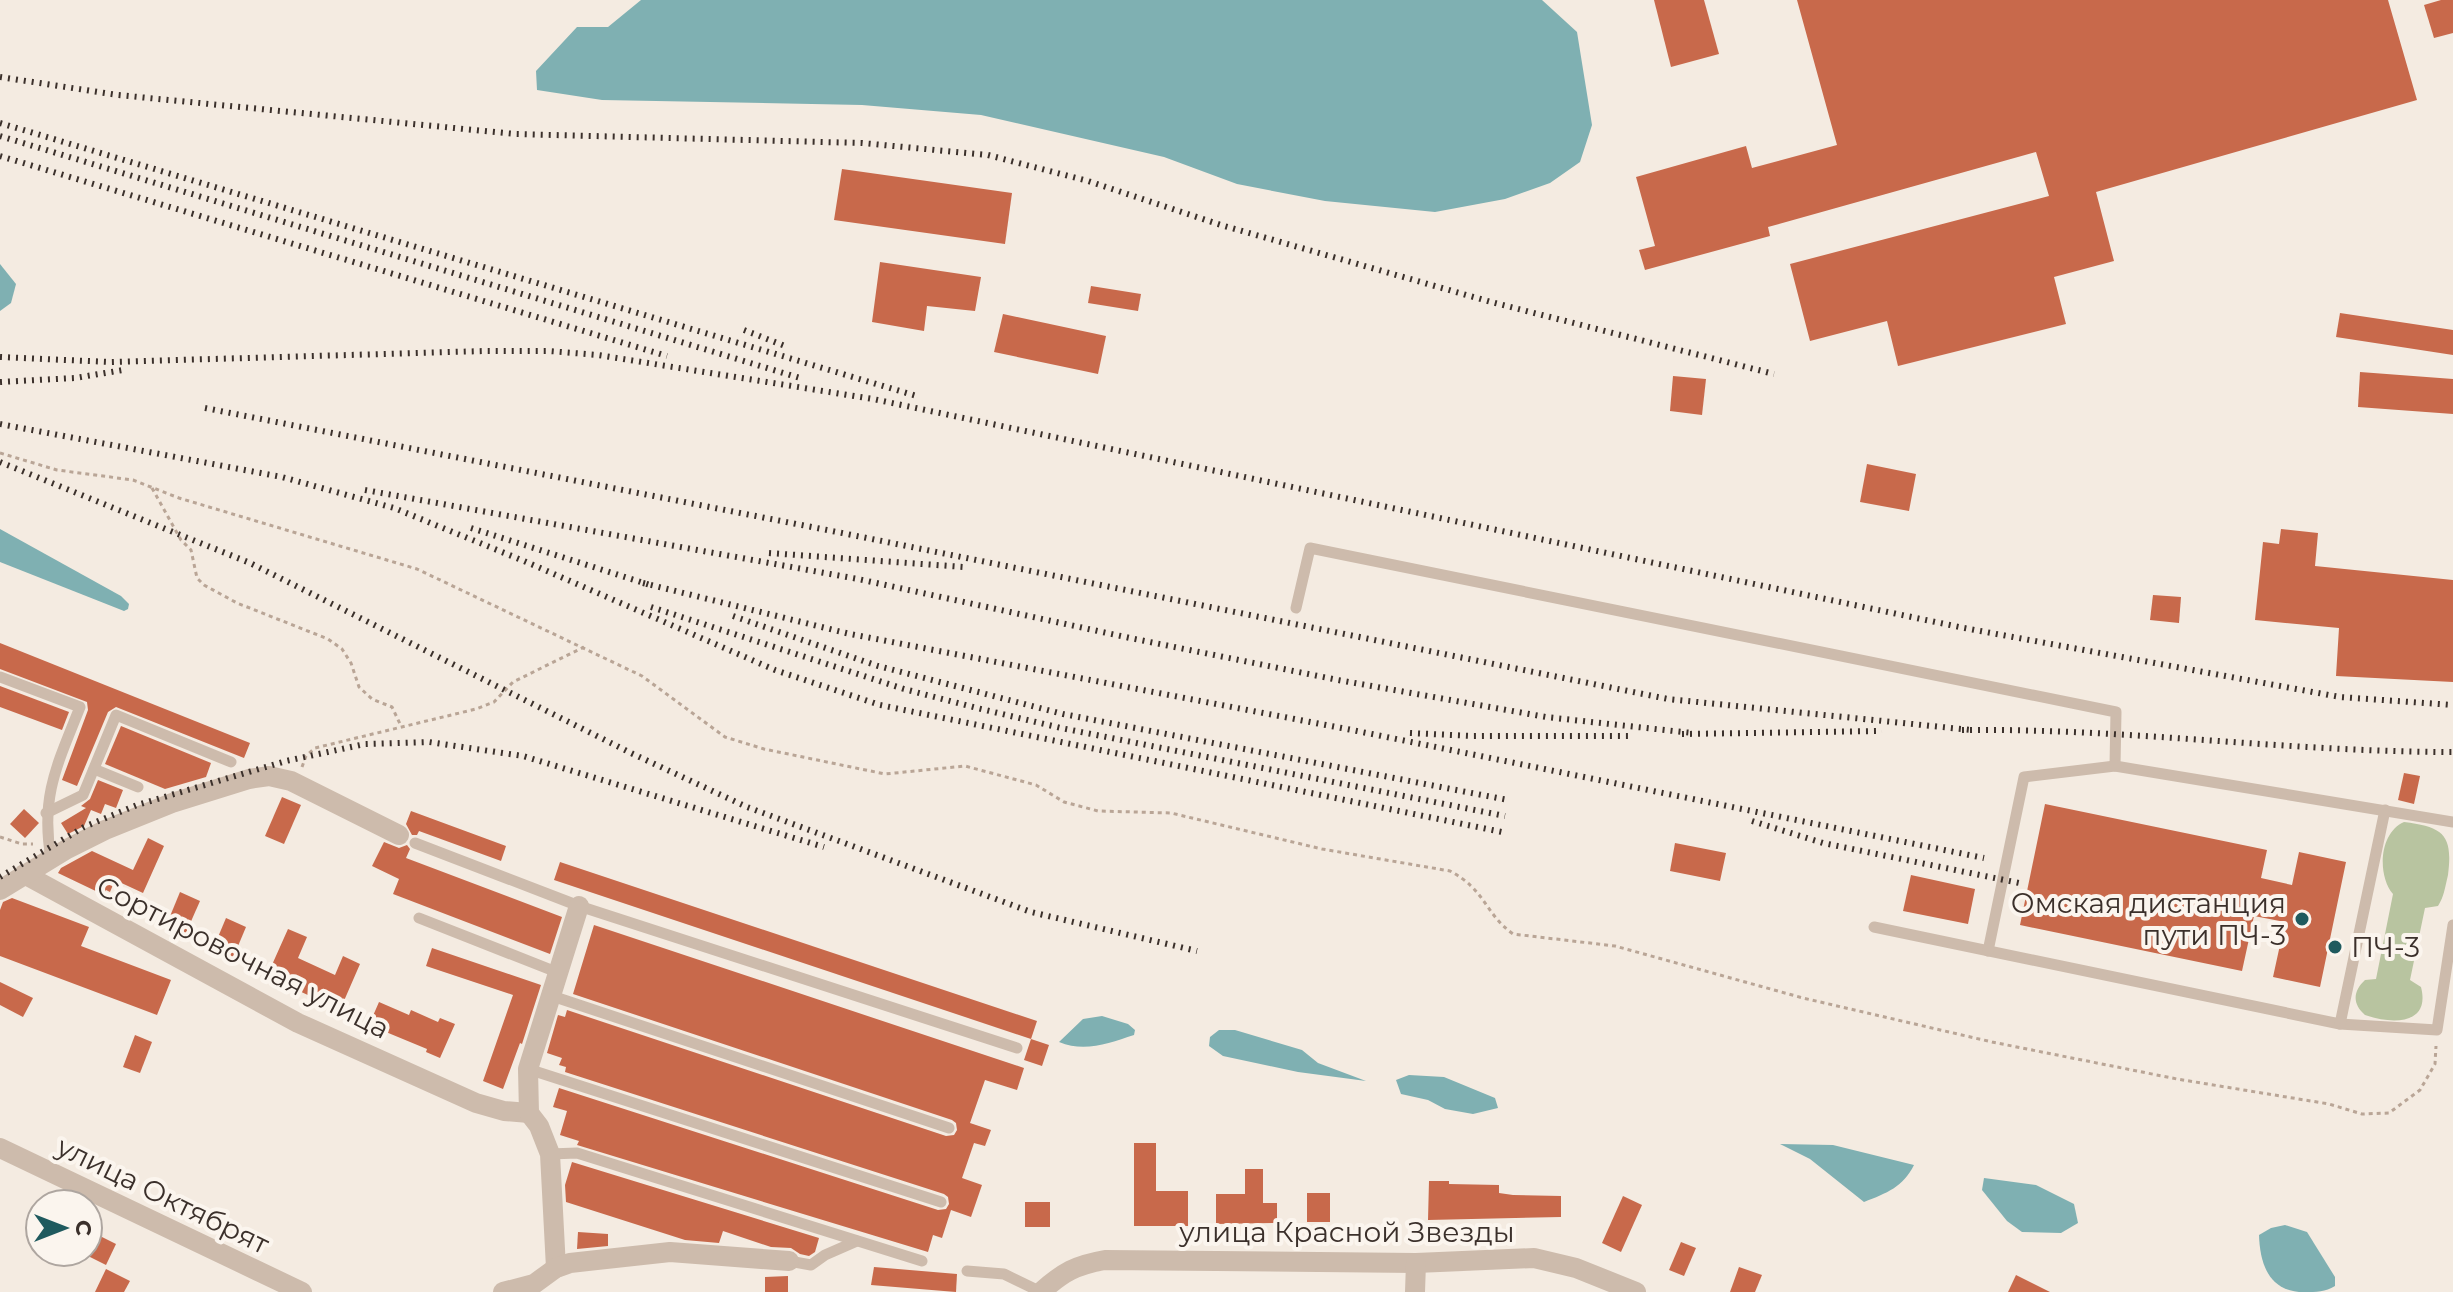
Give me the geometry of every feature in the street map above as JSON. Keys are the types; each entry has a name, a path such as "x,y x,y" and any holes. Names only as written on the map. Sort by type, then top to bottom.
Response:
{"street":[{"path":"0,890 24,874 50,849 197,795 269,776 296,783 407,839"},
{"name":"Сортировочная улица","path":"24,874 298,1023 476,1103 504,1111 529,1113"},
{"path":"556,1268 550,1154 539,1126 529,1113 528,1069 579,906"},
{"name":"улица Октябрят","path":"0,1148 302,1292"},
{"path":"503,1292 534,1284 556,1268 570,1263 670,1252 789,1261"},
{"name":"улица Красной Звезды","path":"1041,1292 1057,1277 1078,1265 1105,1260 1416,1263 1534,1258 1576,1268 1632,1291"},
{"path":"1415,1292 1416,1263"}],"lane":[{"path":"1296,608 1310,548 2116,712 2115,766"},
{"path":"0,677 80,707 53,776 46,813 50,849"},
{"path":"46,813 83,795 116,715 231,762"},
{"path":"1988,951 2024,777 2115,766 2453,822"},
{"path":"94,769 138,787"},
{"path":"2340,1024 2385,810"},
{"path":"407,839 579,906 1017,1048"},
{"path":"419,918 559,973"},
{"path":"1874,927 2340,1024 2437,1030 2453,925"},
{"path":"552,996 949,1128"},
{"path":"528,1069 941,1202"},
{"path":"550,1154 577,1153 922,1261"},
{"path":"789,1261 811,1265 857,1241"},
{"path":"967,1271 1004,1274 1041,1292"}],"path":[{"path":"0,453 57,470 133,480 286,532 417,569 642,676 725,737 764,749 885,774 965,766 1036,785 1064,802 1098,811 1171,813 1322,849 1450,871 1468,880 1503,927 1513,934 1615,946 1803,998 2007,1045 2177,1079 2329,1104 2362,1114 2389,1113 2420,1090 2435,1064 2437,1030"},
{"path":"152,488 181,540 191,550 197,578 204,585 237,603 328,639 342,649 351,663 359,687 372,699 392,707 401,726"},
{"path":"296,783 306,756 315,748 476,709 494,702 513,682 584,647"},
{"path":"0,837 50,849"}],"green space":[{"path":"2404,822 2437,830 2443,835 2449,851 2448,875 2438,906 2425,908 2410,980 2421,987 2420,1009 2406,1019 2386,1020 2365,1015 2356,998 2365,980 2376,979 2393,894 2384,876 2383,855 2389,835"}],"water":[{"path":"641,0 1542,0 1577,32 1592,125 1580,162 1550,183 1505,199 1435,212 1325,201 1237,184 1164,157 981,115 862,105 602,100 537,90 536,71 577,27 608,27"},
{"path":"0,264 16,284 11,303 0,311"},
{"path":"0,529 121,596 129,604 128,609 124,611 0,562"},
{"path":"1102,1016 1128,1024 1135,1030 1134,1035 1088,1047 1059,1042 1083,1019"},
{"path":"1219,1030 1235,1030 1302,1050 1318,1063 1366,1081 1298,1072 1223,1056 1209,1046 1210,1037"},
{"path":"1409,1075 1444,1077 1495,1098 1498,1108 1473,1114 1445,1109 1428,1100 1401,1094 1396,1080"},
{"path":"1780,1144 1833,1145 1914,1165 1899,1184 1864,1202 1810,1159"},
{"path":"1984,1178 2036,1185 2074,1204 2078,1223 2061,1233 2022,1232 2007,1221 1982,1190"},
{"path":"2285,1225 2307,1232 2335,1277 2335,1286 2317,1292 2292,1291 2269,1275 2262,1257 2259,1235"}],"building":[{"path":"1654,0 1704,0 1719,54 1671,67"},
{"path":"1797,0 2388,0 2417,100 2096,192 2114,261 2054,277 2066,324 1898,366 1887,321 1810,341 1790,264 2049,196 2036,152 1768,227 1770,236 1645,270 1639,250 1655,246 1636,177 1746,146 1752,168 1837,145"},
{"path":"2453,0 2453,33 2434,38 2424,5"},
{"path":"842,169 1012,193 1005,244 834,220"},
{"path":"880,262 981,277 975,311 927,306 924,331 872,322"},
{"path":"1091,286 1141,294 1138,311 1088,303"},
{"path":"2340,313 2453,330 2453,355 2336,337"},
{"path":"1003,314 1106,336 1098,374 994,352"},
{"path":"2360,372 2453,379 2453,414 2358,407"},
{"path":"1673,376 1706,379 1702,415 1670,411"},
{"path":"1867,464 1916,474 1909,511 1860,502"},
{"path":"2281,529 2318,533 2315,566 2453,580 2453,682 2336,676 2339,628 2255,620 2263,542 2279,544"},
{"path":"2153,595 2181,597 2179,623 2150,620"},
{"path":"0,643 250,743 244,758 116,707 108,712 77,786 62,780 88,710 87,702 0,669"},
{"path":"0,686 69,712 62,730 0,707"},
{"path":"121,726 211,763 206,777 165,789 105,764"},
{"path":"2404,773 2420,776 2414,804 2398,800"},
{"path":"98,780 123,790 116,808 105,804 101,814 91,810 84,826 68,834 61,823 86,808 81,806 90,799"},
{"path":"282,797 301,805 284,844 265,836"},
{"path":"2045,804 2267,850 2261,878 2292,885 2299,852 2346,862 2320,987 2273,977 2285,922 2254,916 2242,971 2020,925"},
{"path":"24,809 39,823 25,838 10,824"},
{"path":"411,811 506,846 501,861 419,831 417,835 412,835 406,824"},
{"path":"148,838 164,846 143,893 115,880 110,892 106,890 104,895 58,873 61,868 92,851 133,870"},
{"path":"384,842 399,848 407,845 410,849 406,858 562,917 550,954 393,894 399,879 372,866"},
{"path":"1675,843 1726,853 1720,881 1670,871"},
{"path":"560,862 1037,1021 1031,1039 554,880"},
{"path":"1911,875 1975,889 1968,924 1903,911"},
{"path":"180,892 200,901 185,935 166,926"},
{"path":"12,898 89,927 81,946 171,980 157,1015 0,956 0,910 3,902"},
{"path":"226,918 246,927 233,958 213,949"},
{"path":"594,925 1024,1068 1017,1090 985,1080 970,1123 991,1130 985,1146 974,1143 962,1178 982,1185 971,1217 951,1210 942,1238 933,1235 928,1252 577,1145 579,1141 560,1135 567,1111 553,1107 559,1088 938,1210 946,1209 949,1204 944,1194 565,1072 566,1067 559,1065 562,1058 547,1053 558,1015 565,1017 567,1010 946,1136 954,1135 957,1130 952,1120 573,994"},
{"path":"288,929 307,937 298,958 335,975 343,956 360,964 340,1010 267,976"},
{"path":"432,948 541,985 522,1044 503,1089 483,1081 513,995 426,966"},
{"path":"0,982 33,998 23,1017 0,1005"},
{"path":"379,1002 409,1015 411,1010 438,1022 440,1018 455,1024 440,1058 426,1052 427,1049 369,1025"},
{"path":"135,1035 152,1042 140,1073 123,1067"},
{"path":"1031,1039 1049,1045 1042,1066 1024,1060"},
{"path":"1134,1143 1156,1143 1156,1191 1188,1191 1188,1226 1134,1226"},
{"path":"572,1162 819,1238 815,1252 809,1256 800,1254 791,1248 771,1247 723,1231 719,1243 685,1240 566,1202 565,1185"},
{"path":"1245,1169 1263,1169 1263,1203 1277,1203 1277,1223 1216,1224 1216,1194 1245,1194"},
{"path":"1429,1181 1499,1185 1499,1193 1513,1195 1561,1196 1561,1217 1428,1220"},
{"path":"1307,1193 1330,1193 1330,1222 1307,1222"},
{"path":"1623,1196 1642,1205 1621,1252 1602,1243"},
{"path":"1025,1202 1050,1202 1050,1227 1025,1227"},
{"path":"578,1232 608,1234 608,1246 577,1249"},
{"path":"104,1238 116,1244 104,1264"},
{"path":"1681,1242 1696,1248 1684,1276 1669,1270"},
{"path":"874,1267 957,1274 956,1292 871,1285"},
{"path":"1739,1267 1762,1275 1755,1292 1730,1292"},
{"path":"106,1269 130,1281 124,1292 95,1292"},
{"path":"2016,1275 2050,1292 2008,1292"},
{"path":"788,1276 788,1292 765,1292 765,1277"}],"railway":[{"path":"0,77 118,95 515,134 862,143 988,155 1088,181 1221,225 1491,302 1774,374"},
{"path":"0,123 920,397"},
{"path":"0,136 800,378"},
{"path":"0,156 667,356"},
{"path":"744,330 785,346"},
{"path":"0,357 110,362 485,351 598,355 873,399 1964,628 2340,697 2453,705"},
{"path":"0,382 75,378 123,370"},
{"path":"205,408 1668,699 1971,730"},
{"path":"0,424 282,477 394,508 775,670 880,705 1502,832"},
{"path":"0,462 250,563 633,754 747,807 1031,912 1197,951"},
{"path":"365,490 858,579 1338,680 1546,717 1692,733"},
{"path":"471,528 650,585"},
{"path":"769,553 964,567"},
{"path":"643,583 850,634 1352,730 1984,858"},
{"path":"651,607 904,689 977,708 1061,728 1505,816"},
{"path":"733,616 878,666 1063,714 1508,800"},
{"path":"1962,730 2023,730 2453,752"},
{"path":"1682,734 1882,731"},
{"path":"1410,733 1630,736"},
{"path":"0,877 84,827 137,805 286,761 365,744 429,742 523,756 824,847"},
{"path":"1752,821 1823,843 2024,884"}],"place":[{"name":"Омская дистанция пути ПЧ-3","path":"2302,919"},
{"name":"ПЧ-3","path":"2335,947"}]}
